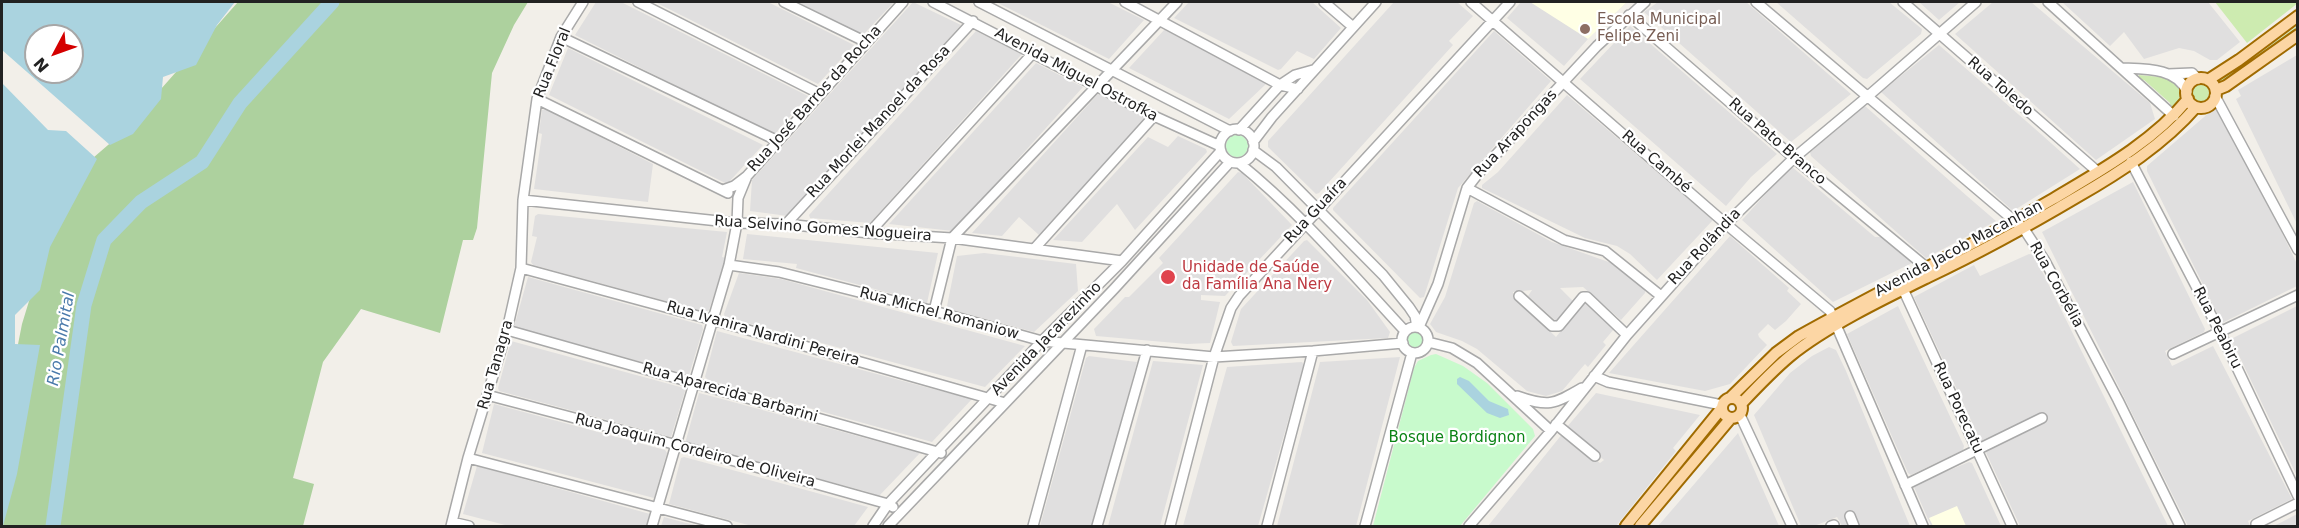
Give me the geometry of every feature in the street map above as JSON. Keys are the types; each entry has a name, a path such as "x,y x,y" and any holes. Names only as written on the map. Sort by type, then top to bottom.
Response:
{"main road":[{"path":"2298,16 2239,60 2189,84 2187,95 2196,107 2210,105 2216,93 2298,35"},
{"path":"2203,79 2216,93"},
{"name":"Avenida Jacob Macanhan","path":"1640,526 1771,372 1792,354 1835,321 1926,267 2014,221 2098,172 2174,116 2187,95"},
{"name":"Avenida Jacob Macanhan","path":"1626,526 1724,404 1776,353 1800,336 1903,289 2024,229 2132,162 2185,120 2196,107"},
{"path":"1736,399 1737,413 1723,415 1724,404 1736,399"}],"street":[{"name":"Rua Floral","path":"523,200 537,99 561,37 583,2"},
{"path":"638,2 820,94"},
{"path":"784,2 866,42"},
{"name":"Rua José Barros da Rocha","path":"723,190 734,186 747,176 903,2"},
{"name":"Avenida Miguel Ostrofka","path":"979,2 1234,130"},
{"path":"1125,2 1280,85 1298,89"},
{"path":"934,311 952,238 1177,2"},
{"path":"1324,2 1353,27"},
{"path":"1235,162 1248,159 1253,146 1313,70 1376,2"},
{"name":"Rua Cambé","path":"1471,2 1726,224 1830,311 1835,321"},
{"name":"Rua Guaíra","path":"1170,526 1214,357 1230,308 1304,223 1510,2"},
{"name":"Rua Arapongas","path":"1418,327 1438,284 1467,188 1476,175 1629,15 1645,2"},
{"name":"Rua Corbélia","path":"1756,2 2024,229 2045,261 2118,400 2180,526"},
{"name":"Rua Toledo","path":"1903,2 2098,172"},
{"name":"Rua Rolândia","path":"1469,526 1553,428 1627,335 1726,224 1794,158 1976,2"},
{"path":"2048,2 2174,116"},
{"name":"Avenida Miguel Ostrofka","path":"938,3 1220,149"},
{"name":"Rua Pato Branco","path":"1629,15 1794,158 1926,267"},
{"name":"Rua Morlei Manoel da Rosa","path":"786,224 973,21"},
{"path":"561,37 778,141"},
{"path":"869,233 1033,52"},
{"path":"2121,68 2157,70 2168,74 2180,80 2187,95"},
{"path":"1313,70 1295,75 1280,85 1234,130 1223,137 1220,149 1304,223 1346,265 1405,332"},
{"path":"2168,74 2192,73 2203,79"},
{"path":"2216,93 2298,250"},
{"path":"537,99 738,198"},
{"path":"1035,248 1154,116"},
{"path":"1234,130 1248,134 1253,146 1383,275 1409,307 1418,327 1426,332 1428,342 1423,351 1412,353 1407,350 1403,343 1405,332"},
{"name":"Avenida Jacarezinho","path":"873,526 888,504 1042,341 1122,261 1220,149"},
{"name":"Avenida Jacarezinho","path":"888,526 1235,162"},
{"name":"Rua Peabiru","path":"2132,162 2220,332 2298,496"},
{"path":"652,526 729,265 737,224 738,198 747,176"},
{"path":"1467,188 1564,240 1605,251 1661,296"},
{"name":"Rua Selvino Gomes Nogueira","path":"523,200 737,224 786,224 869,233 952,238 1122,261"},
{"name":"Rua Tanagra","path":"452,524 468,458 507,330 521,268 523,200"},
{"name":"Rua Michel Romaniow","path":"729,265 779,272 1042,341 1214,357 1403,343"},
{"name":"Rua Ivanira Nardini Pereira","path":"521,268 1005,403"},
{"name":"Rua Porecatu","path":"1903,289 2012,526"},
{"path":"2173,354 2298,295"},
{"path":"1520,296 1552,327 1559,326 1582,297 1587,297 1627,335"},
{"path":"1835,321 1923,526"},
{"path":"1405,332 1418,327"},
{"name":"Rua Aparecida Barbarini","path":"507,330 938,452 951,458"},
{"path":"1428,342 1452,348 1476,363 1553,428 1595,456"},
{"path":"1034,526 1082,345"},
{"path":"1097,526 1147,350"},
{"path":"1267,526 1313,351"},
{"path":"1365,526 1412,353"},
{"path":"1594,376 1608,382 1724,404"},
{"path":"1512,394 1539,404 1546,404 1563,399 1587,386"},
{"name":"Rua Joaquim Cordeiro de Oliveira","path":"487,395 888,504 900,512"},
{"path":"1737,413 1792,526"},
{"path":"1905,485 2042,418"},
{"path":"468,458 727,526"},
{"path":"2256,524 2298,503"},
{"path":"1850,516 1854,526"},
{"path":"452,524 469,526"}],"shaded area":[{"path":"596,2 621,2 808,96 774,135 575,35"},
{"path":"655,2 768,2 854,45 818,84"},
{"path":"798,2 894,2 863,35"},
{"path":"913,2 961,25 788,216 750,211 752,180"},
{"path":"996,2 1108,2 1144,20 1109,59"},
{"path":"1189,2 1312,2 1341,28 1314,59 1297,51 1278,70 1174,18"},
{"path":"1394,2 1457,2 1473,16 1449,41 1453,45 1316,194 1268,147 1268,141"},
{"path":"1521,2 1627,2 1588,39 1564,66 1507,18"},
{"name":"Escola Municipal Felipe Zeni","path":"1530,2 1627,2 1588,39"},
{"path":"1658,2 1746,2 1851,94 1791,142 1644,12"},
{"path":"1776,2 1889,2 1922,29 1921,34 1867,79 1863,78"},
{"path":"1919,2 1960,2 1939,20"},
{"path":"1993,2 2031,2 2150,103 2155,119 2096,160 1955,34"},
{"path":"2062,2 2208,2 2240,42 2217,60 2210,60 2194,51 2179,48 2144,59 2124,32 2110,46"},
{"path":"1630,26 1777,154 1751,177 1726,206 1580,79"},
{"path":"1165,29 1241,68 1266,84 1229,119 1129,68"},
{"path":"976,31 1022,54 870,223 810,218 809,215"},
{"path":"1494,31 1551,81 1458,188 1424,297 1420,298 1333,208"},
{"path":"1939,45 2080,169 2013,211 1881,92"},
{"path":"568,48 763,145 727,184 549,95"},
{"path":"2297,55 2297,224 2236,99 2241,96 2238,90"},
{"path":"1036,63 1083,87 953,231 889,224"},
{"path":"1098,94 1144,117 1145,120 1039,235 1019,217 1002,236 972,233"},
{"path":"1567,95 1713,220 1657,280 1630,254 1617,246 1585,238 1482,188 1482,185 1498,172"},
{"path":"2218,105 2221,106 2297,264 2297,286 2222,323 2147,171 2147,166"},
{"path":"1865,106 1996,221 1926,258 1910,244 1811,156 1810,152"},
{"path":"546,109 653,164 648,202 534,189 542,134 539,133 542,110"},
{"path":"1178,136 1206,149 1207,152 1135,230 1117,204 1082,242 1053,240 1148,137 1168,147"},
{"path":"1791,166 1875,237 1884,237 1912,263 1833,302 1742,220"},
{"path":"1238,172 1242,173 1292,225 1225,296 1201,295 1201,300 1220,302 1210,343 1187,344 1096,336 1094,329 1163,263 1159,258"},
{"path":"2133,182 2205,329 2204,332 2165,351 2172,366 2213,346 2292,499 2248,521 2250,526 2188,526 2042,232"},
{"path":"1477,201 1552,242 1620,266 1645,290 1645,293 1621,320 1583,287 1560,288 1573,301 1556,321 1528,296 1532,290 1513,292 1513,296 1556,337 1585,301 1614,329 1603,342 1606,345 1588,367 1585,364 1562,391 1546,396 1527,391 1477,349 1436,332 1430,324 1445,297 1474,203"},
{"path":"538,214 727,232 722,257 726,258 709,310 706,312 533,265 531,262 537,237 532,236 535,216"},
{"path":"747,234 938,253 927,303 796,268 797,264 743,259"},
{"path":"1730,236 1789,288 1787,291 1801,304 1775,330 1768,324 1758,334 1767,345 1730,384 1705,391 1609,373"},
{"path":"1307,240 1367,300 1390,332 1388,338 1233,346 1231,342 1241,309"},
{"path":"984,253 1076,264 1078,291 1034,332 949,309 947,306 957,256"},
{"path":"2029,254 2034,255 2168,526 2020,526 1914,297 1974,265 1980,276"},
{"path":"739,273 781,279 1025,346 985,387 725,317 724,314"},
{"path":"528,277 702,325 703,329 689,375 514,327"},
{"path":"1898,306 1964,446 1963,450 1911,475 1908,473 1847,334"},
{"path":"2297,306 2297,476 2231,339"},
{"path":"717,331 972,399 932,442 708,380 705,377"},
{"path":"511,341 684,388 671,437 499,391"},
{"path":"1829,347 1836,350 1846,371 1910,526 1842,526 1837,517 1814,526 1801,526 1754,415 1790,373 1812,356"},
{"path":"1089,356 1137,362 1093,526 1040,526 1086,358"},
{"path":"1400,357 1356,526 1277,526 1320,362"},
{"path":"1153,361 1203,365 1160,526 1108,526"},
{"path":"1302,362 1304,365 1258,526 1183,526 1227,367"},
{"path":"699,393 920,453 879,496 687,443"},
{"path":"1596,393 1700,415 1673,448 1676,451 1616,526 1488,526 1563,433 1600,463 1604,460 1566,428"},
{"path":"494,404 665,450 667,453 654,498 482,453"},
{"path":"1738,433 1779,526 1658,526 1684,496"},
{"path":"681,458 868,507 854,526 752,526 669,504"},
{"path":"1969,462 1972,463 2001,526 1931,526 1914,487 1916,484"},
{"path":"477,466 650,514 646,526 509,526 463,514"},
{"path":"1957,506 1966,526 1933,526 1929,518"},
{"path":"2297,514 2297,526 2273,526 2282,522"},
{"path":"664,517 686,523 700,526 661,526"}],"green space":[{"path":"238,2 528,2 514,25 492,73 477,228 473,240 463,240 440,333 361,309 323,362 293,478 314,484 303,526 2,526 9,390 22,324 63,190 72,176 122,133"},
{"path":"2215,2 2297,2 2298,3 2247,43"},
{"path":"2297,26 2297,29 2223,85 2215,78 2236,70"},
{"path":"2139,75 2171,78 2180,87 2176,105 2171,109 2170,103 2144,80 2137,81"},
{"path":"2200,84 2206,87 2209,93 2206,99 2200,102 2194,99 2191,93 2194,87"},
{"path":"1237,135 1245,138 1248,146 1245,154 1237,157 1229,154 1226,146 1229,138"},
{"path":"1416,330 1423,333 1426,340 1423,347 1416,350 1409,347 1406,340 1409,333"},
{"name":"Bosque Bordignon","path":"1436,354 1463,366 1487,383 1533,429 1535,436 1460,526 1373,526 1414,368 1418,361"}],"water":[{"path":"3,2 235,2 217,25 196,65 163,77 161,99 133,134 110,145 41,84 84,84 84,24 24,24 24,69 2,50"},
{"path":"2,83 48,130 66,131 97,159 50,247 40,290 15,315 15,344 40,345 17,474 3,526 2,526"},
{"path":"1460,377 1469,381 1489,401 1508,409 1509,415 1500,418 1487,413 1457,384 1457,379"}],"waterway":[{"name":"Rio Palmital","path":"53,526 84,305 104,240 141,202 202,162 240,103 332,2"}],"place":[{"name":"Escola Municipal Felipe Zeni","path":"1585,29"},
{"name":"Unidade de Saúde da Família Ana Nery","path":"1168,277"}]}
